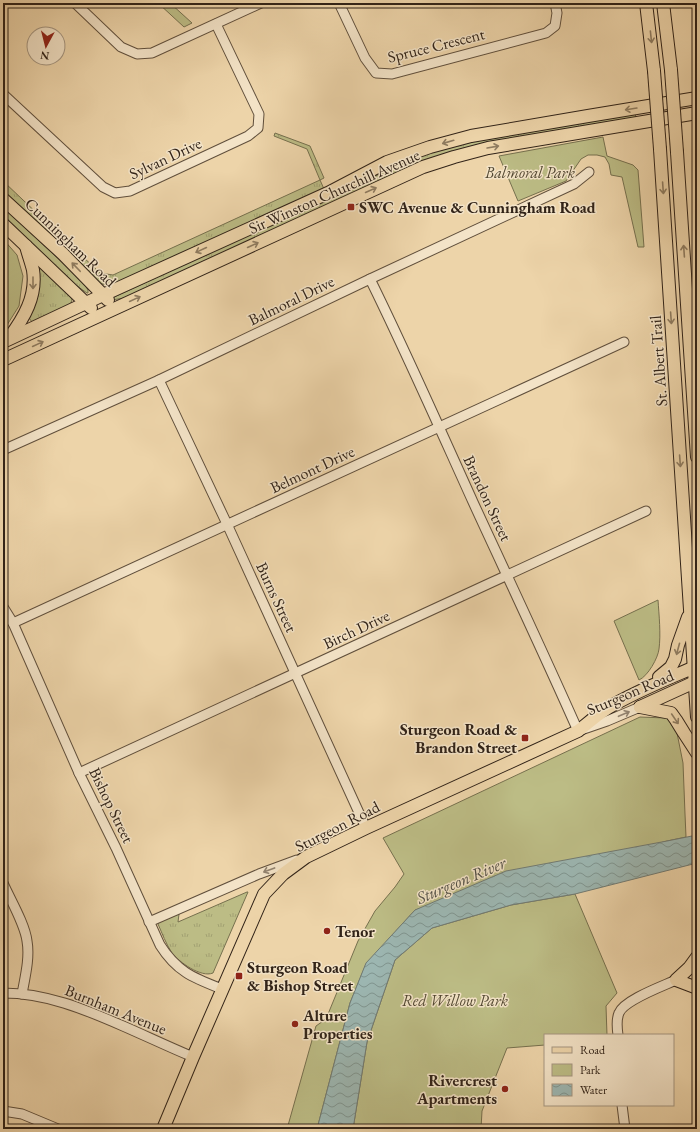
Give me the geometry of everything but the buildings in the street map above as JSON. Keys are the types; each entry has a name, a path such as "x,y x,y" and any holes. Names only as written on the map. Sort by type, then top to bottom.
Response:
{"main road":[{"name":"St. Albert Trail","path":"646,3 654,71 660,149 690,612 696,682 697,717"},
{"name":"St. Albert Trail","path":"663,3 671,70 697,458"},
{"name":"Sir Winston Churchill Avenue","path":"5,341 328,192 386,162 471,136 697,98"},
{"name":"Sir Winston Churchill Avenue","path":"3,360 423,167 488,148 697,113"},
{"name":"Cunningham Road","path":"3,198 63,254 116,308"},
{"name":"Cunningham Road","path":"3,224 100,316"},
{"path":"5,341 19,325 30,306 33,288 33,270 25,245"},
{"path":"638,692 671,667 690,612"},
{"name":"Sturgeon Road","path":"163,1129 192,1057 264,894 283,874 306,857 578,731 606,709 638,692 695,667"},
{"name":"Sturgeon Road","path":"640,707 696,682"},
{"path":"640,707 671,713 697,753"},
{"path":"697,957 689,968 676,980 697,988"}],"street":[{"path":"75,3 122,47 136,54 152,53 261,3"},
{"name":"Spruce Crescent","path":"339,3 366,58 376,73 392,74 546,33 555,26 557,13 555,3"},
{"name":"Sylvan Drive","path":"3,94 103,187 115,193 130,191 248,136 258,128 259,114 216,24"},
{"name":"Balmoral Drive","path":"3,450 159,380 370,279 574,184 589,172"},
{"name":"Brandon Street","path":"370,279 508,576 578,731"},
{"name":"Belmont Drive","path":"13,623 624,342"},
{"name":"Burns Street","path":"159,380 296,673 366,828"},
{"name":"Birch Drive","path":"79,773 646,511"},
{"name":"Bishop Street","path":"3,607 13,623 79,773 116,848 164,952 181,970 196,979 222,990"},
{"name":"Sturgeon Road","path":"578,731 608,721 640,707"},
{"path":"149,922 259,874 306,857"},
{"path":"3,883 27,939 28,948 22,994"},
{"path":"618,1034 617,1020 619,1012 622,1008 633,1000 676,980"},
{"name":"Burnham Avenue","path":"3,993 48,998 84,1009 192,1057"},
{"path":"622,1106 624,1129"},
{"path":"3,1112 22,1114 58,1129"}],"green space":[{"path":"158,3 170,3 192,23 184,27"},
{"path":"635,113 636,118 494,142 124,298 110,299 399,165 425,155 454,145 484,139"},
{"path":"275,133 310,146 324,178 320,180 307,149 274,136"},
{"name":"Balmoral Park","path":"603,137 607,156 633,165 638,170 644,247 638,247 622,177 611,175 609,164 605,157 588,155 581,159 566,181 518,201 499,156"},
{"path":"320,180 324,189 110,286 99,283 3,193 3,181 100,273 113,275"},
{"path":"3,207 83,282 88,290 88,293 77,286 3,216"},
{"path":"3,239 17,255 23,276 19,306 7,325 3,327"},
{"path":"39,266 71,296 72,300 70,305 32,322 29,318"},
{"path":"658,600 660,643 658,653 655,662 649,671 639,680 614,621"},
{"path":"640,717 666,718 676,728 683,763 686,837 415,910 366,964 350,1003 317,1129 287,1129 316,1026 326,1019 358,941 375,911 404,874 383,838"},
{"path":"247,892 213,973 208,974 197,971 185,965 172,953 158,924 159,922 179,914 178,922"},
{"name":"Red Willow Park","path":"575,894 617,993 606,1006 607,1034 544,1034 544,1045 507,1048 482,1111 481,1129 353,1129 367,1042 395,960 432,928 511,905"}],"water":[{"path":"697,835 697,863 575,894 511,905 432,928 395,960 367,1042 353,1129 317,1129 350,1003 366,963 415,910 506,871"}],"place":[{"name":"SWC Avenue & Cunningham Road","path":"351,207"},
{"name":"Sturgeon Road & Brandon Street","path":"525,738"},
{"name":"Tenor","path":"327,931"},
{"name":"Sturgeon Road & Bishop Street","path":"239,976"},
{"name":"Alture Properties","path":"295,1024"},
{"name":"Rivercrest Apartments","path":"505,1089"}],"water label":[{"name":"Sturgeon River","path":"461,880"}]}
